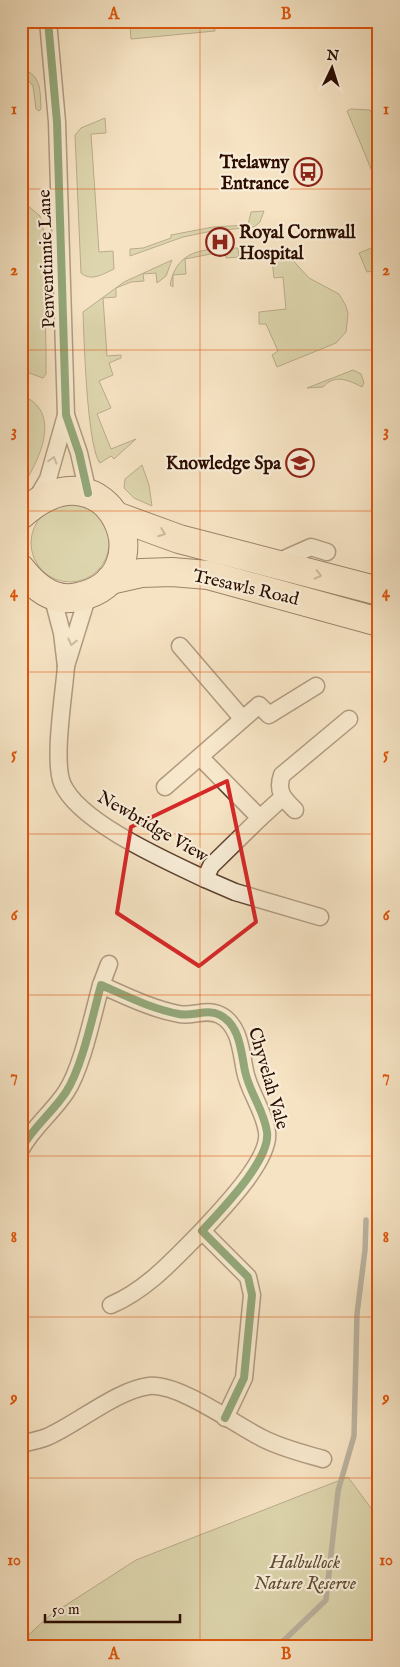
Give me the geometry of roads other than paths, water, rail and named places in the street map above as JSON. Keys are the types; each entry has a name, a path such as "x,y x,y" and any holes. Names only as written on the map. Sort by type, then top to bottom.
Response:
{"highway":[{"path":"21,582 49,594 74,598 88,595 110,580 120,565 125,546 116,516 108,506 88,493 68,490 49,494 25,512"},
{"name":"Tresawls Road","path":"116,516 179,539 379,590"},
{"path":"21,568 32,583 49,594"},
{"name":"Tresawls Road","path":"110,580 140,573 172,572 208,575 379,622"}],"street":[{"name":"Penventinnie Lane","path":"48,21 57,122 66,415 79,453 88,493"},
{"name":"Penventinnie Lane","path":"25,512 48,479 66,415"},
{"path":"272,564 311,547 327,552"},
{"name":"Newbridge View","path":"49,594 62,634 66,666 59,756 62,782 74,803 96,821 205,879 235,892 320,917"},
{"name":"Newbridge View","path":"66,666 88,595"},
{"path":"180,646 242,718"},
{"path":"165,787 259,705 269,715 316,686"},
{"path":"295,810 282,798 279,789 282,775 349,719"},
{"path":"200,757 260,818"},
{"name":"Newbridge View","path":"205,879 212,866 282,798"},
{"path":"21,1149 29,1135 67,1091 79,1059 100,986 109,964"},
{"name":"Chyvelah Vale","path":"100,986 164,1011 183,1015 210,1012 220,1015 233,1024 239,1041 247,1082 267,1132 266,1145 233,1199 153,1279 131,1296 111,1305"},
{"path":"202,1231 248,1277 252,1295 244,1378 225,1418"},
{"path":"21,1444 46,1437 127,1392 150,1386 171,1390 278,1446 323,1459"}],"waterway":[{"path":"278,1646 326,1600 338,1491 354,1436 357,1314 365,1250 366,1220"}],"place":[{"name":"Trelawny Entrance","path":"308,172"},
{"name":"Royal Cornwall Hospital","path":"220,242"},
{"name":"Knowledge Spa","path":"300,463"}],"park label":[{"name":"Halbullock Nature Reserve","path":"305,1572"}]}
